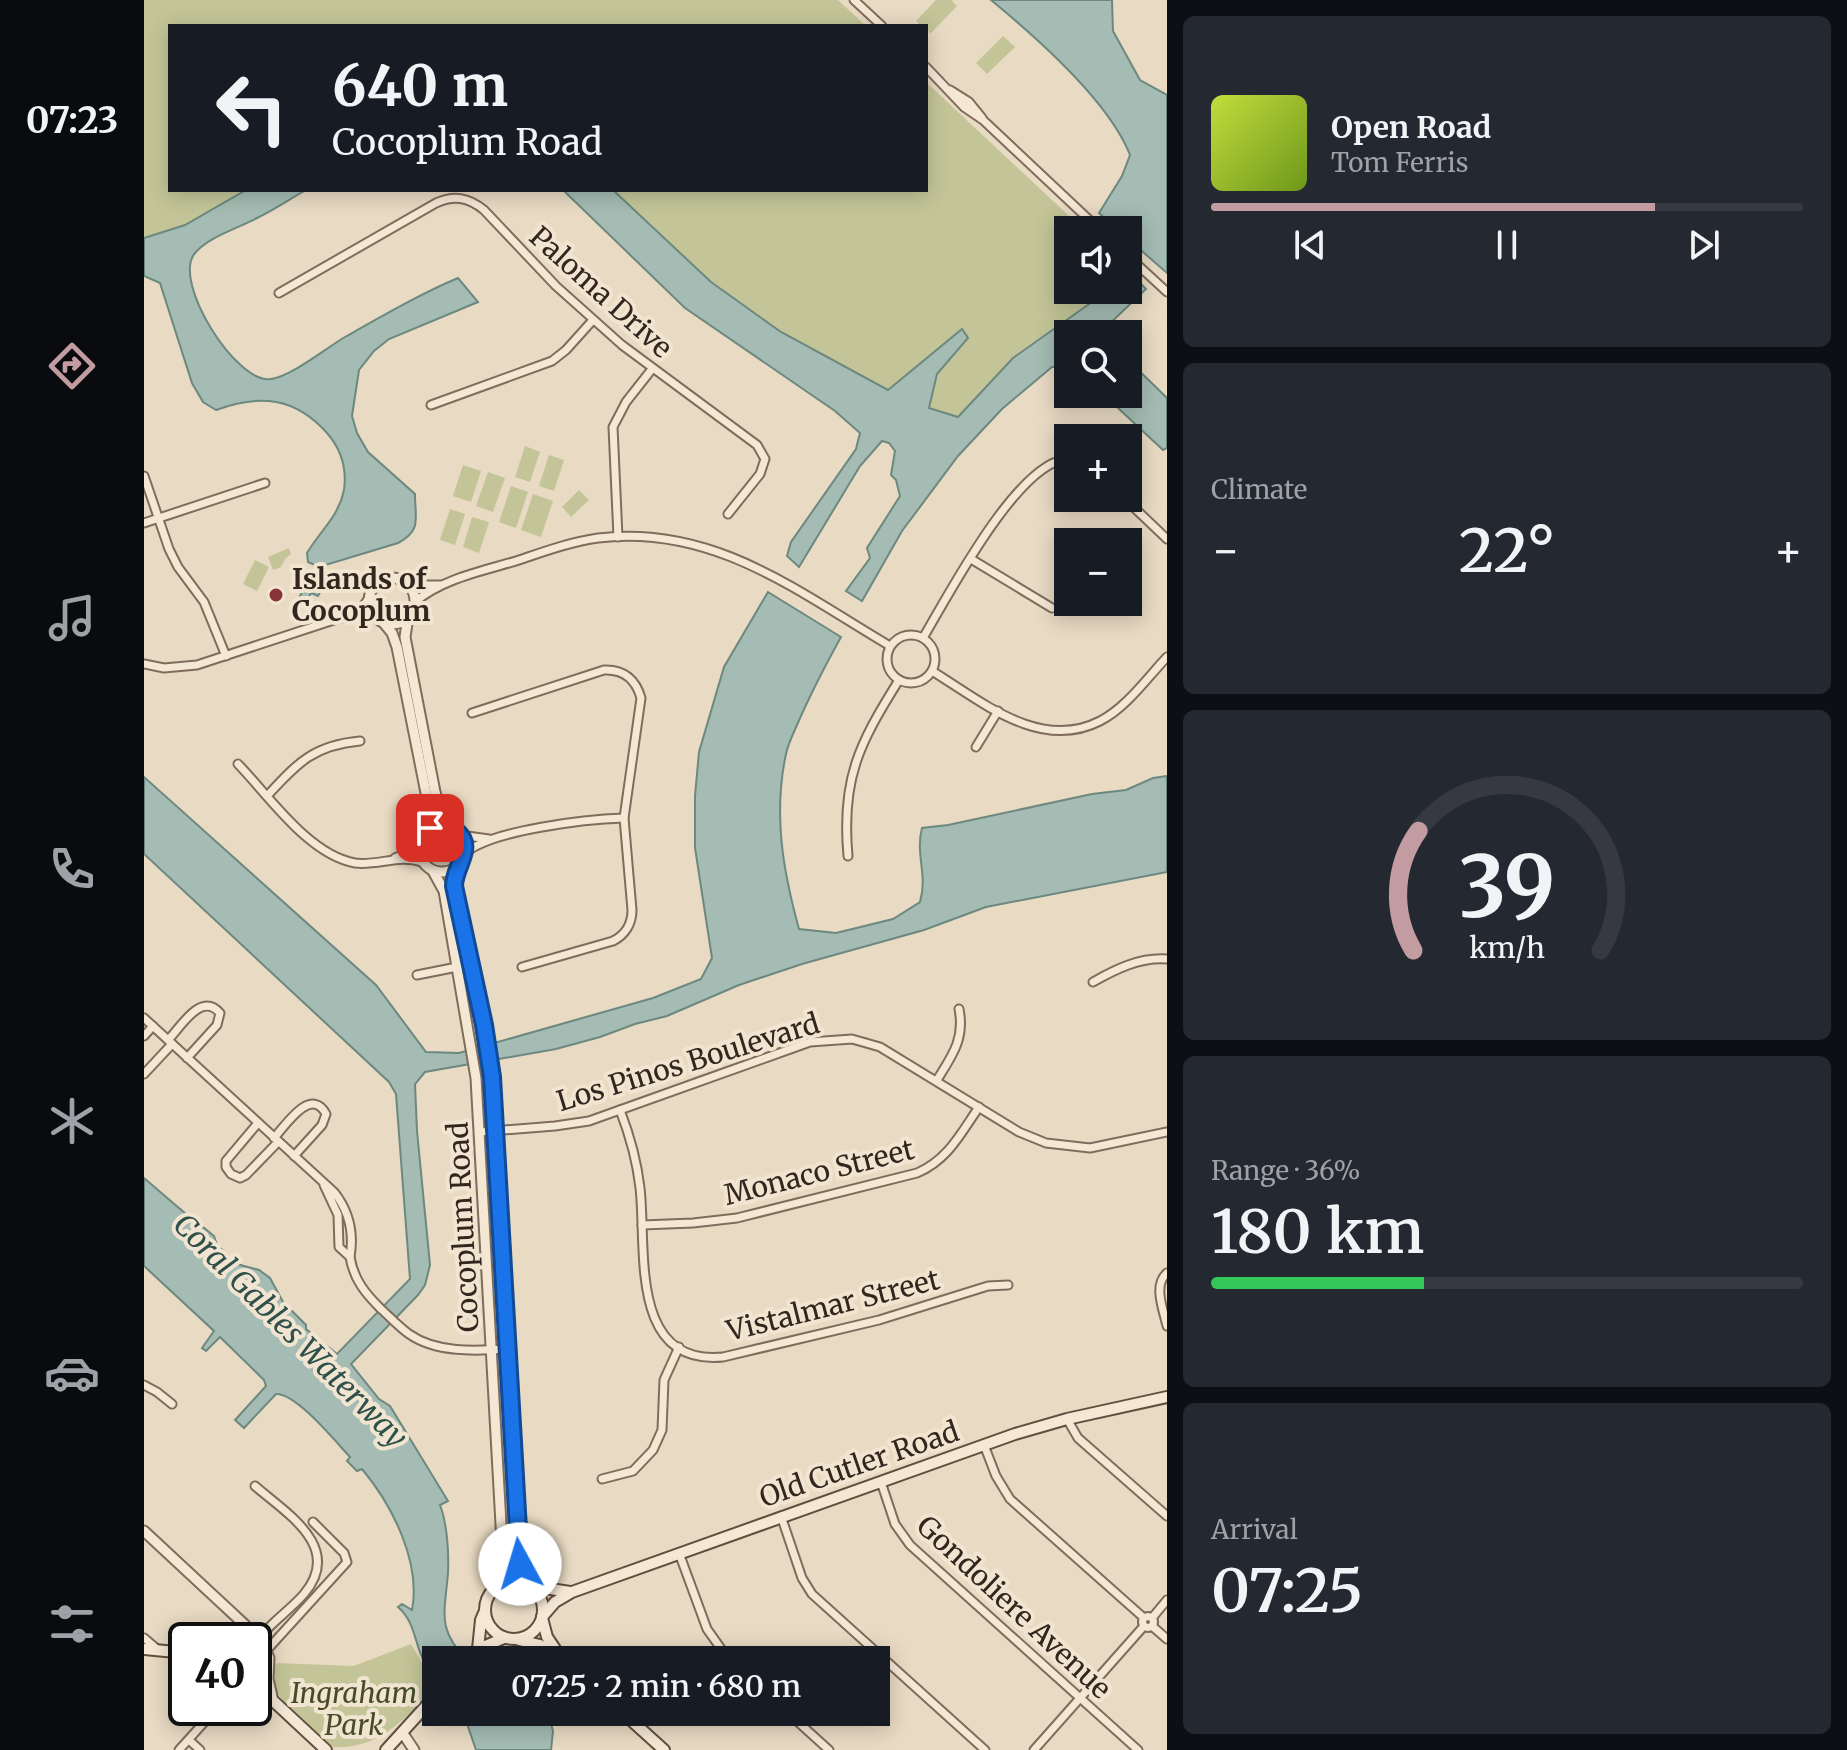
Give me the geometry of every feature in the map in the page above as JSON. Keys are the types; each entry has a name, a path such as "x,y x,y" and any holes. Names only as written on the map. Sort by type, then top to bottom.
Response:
{"main road":[{"name":"Old Cutler Road","path":"542,1618 555,1602 572,1592 781,1516 1067,1419 1167,1397"},
{"path":"474,1646 488,1596 498,1585 513,1581 529,1585 541,1601 547,1637 553,1646"},
{"name":"Old Cutler Road","path":"529,1585 572,1592"},
{"path":"484,1613 492,1630 504,1638 539,1646"},
{"path":"518,1639 534,1631 542,1618"},
{"path":"489,1646 504,1638"},
{"path":"144,1649 168,1651"},
{"path":"273,1701 326,1750"},
{"path":"375,1750 389,1746 422,1710"},
{"path":"638,1726 664,1750"}],"street":[{"path":"854,0 880,24"},
{"path":"928,69 950,90 969,102 983,120 1085,216"},
{"name":"Paloma Drive","path":"279,293 436,203 461,198 484,210 593,320 652,369 749,437 764,455 763,469 728,514"},
{"path":"1142,269 1167,292"},
{"path":"431,405 552,361 593,320"},
{"path":"618,537 613,427 626,402 652,369"},
{"path":"923,638 998,516 1032,477 1054,461"},
{"path":"144,476 171,555 204,602 226,656"},
{"path":"144,523 265,483"},
{"path":"1139,512 1167,539"},
{"path":"464,854 460,835 442,818 405,641 405,627 415,602 440,585 561,546 618,537 672,539 728,554 783,581 890,646"},
{"path":"971,559 1052,608"},
{"path":"144,664 164,668 190,666 343,617 363,606 376,585 389,578 409,585 440,585"},
{"path":"409,585 415,602"},
{"path":"369,598 371,611 392,633 397,647 429,808 430,821 419,842 412,850 393,859"},
{"path":"343,617 397,623 408,617"},
{"path":"905,635 923,638 935,657 932,671 920,682 899,680 892,675 886,661 890,646 905,635"},
{"path":"932,671 1020,723 1045,731 1083,727 1110,714 1167,657"},
{"path":"472,713 611,669 625,674 636,685 641,704 624,818 632,910 628,928 613,941 522,967"},
{"path":"848,856 846,802 853,767 866,734 899,680"},
{"path":"976,747 998,711"},
{"path":"268,795 313,752 332,744 360,741"},
{"path":"238,764 315,844 333,856 359,863 412,859 433,871 445,872 457,867 464,854 489,839"},
{"path":"460,835 489,839 575,822 624,818"},
{"path":"425,832 437,826 450,827"},
{"path":"419,842 422,862"},
{"name":"Cocoplum Road","path":"457,867 454,886 472,964 492,1077 517,1547 529,1585"},
{"name":"Cocoplum Road","path":"433,871 444,891 476,1078 503,1556 498,1585"},
{"path":"1093,982 1119,968 1167,959"},
{"path":"417,975 472,964"},
{"path":"144,1074 200,1007 209,1005 220,1013 219,1022 187,1058"},
{"path":"937,1080 960,1036 962,1025 959,1009"},
{"path":"144,1018 334,1192 346,1209 354,1276 373,1301 403,1329 433,1345 463,1350 506,1349"},
{"path":"144,1036 153,1026"},
{"name":"Los Pinos Boulevard","path":"480,1132 565,1125 620,1110 791,1048 833,1038 871,1043 1029,1137 1065,1147 1090,1148 1167,1132"},
{"path":"258,1123 226,1161 231,1174 240,1178 246,1175 306,1105 320,1106 325,1111 324,1122 294,1156"},
{"name":"Monaco Street","path":"642,1225 737,1218 917,1173 948,1152 979,1107"},
{"path":"602,1479 633,1471 653,1450 662,1430 662,1389 666,1373 679,1347 660,1329 650,1310 637,1169 620,1110"},
{"path":"324,1185 338,1215 339,1247 350,1257"},
{"path":"1164,1275 1159,1288 1167,1326"},
{"name":"Vistalmar Street","path":"679,1347 695,1354 723,1357 879,1320 988,1286 1008,1285"},
{"path":"144,1385 172,1404"},
{"path":"1067,1419 1078,1438 1167,1516"},
{"path":"984,1445 996,1476 1010,1499 1167,1639"},
{"name":"Gondoliere Avenue","path":"881,1482 895,1524 910,1545 1138,1750"},
{"path":"255,1486 302,1527 314,1542 318,1556 317,1570 308,1589 272,1626"},
{"path":"781,1516 802,1578 812,1594 985,1750"},
{"path":"272,1629 347,1562 344,1553 313,1522"},
{"path":"144,1531 241,1622"},
{"path":"679,1553 707,1629 719,1646"},
{"path":"1034,1750 1167,1600"},
{"path":"144,1638 158,1650"},
{"path":"272,1695 273,1701"},
{"path":"179,1750 201,1726"},
{"path":"802,1726 829,1750"},
{"path":"402,1732 414,1750"},
{"path":"648,1735 648,1750"},
{"path":"189,1740 200,1750"}],"green space":[{"path":"144,0 838,0 864,24 168,24 168,192 243,192 185,225 144,238"},
{"path":"936,0 951,0 957,6 930,34 928,24 916,21"},
{"path":"1003,36 1015,47 987,74 976,63"},
{"path":"928,84 1069,216 1054,216 1054,304 1089,304 1067,320 1054,320 1054,329 1013,358 958,417 929,409 937,374 968,338 920,365 888,390 781,332 711,282 615,192 928,192"},
{"path":"525,446 540,452 530,482 515,477"},
{"path":"549,455 564,460 554,491 539,486"},
{"path":"463,465 481,471 471,502 453,496"},
{"path":"488,472 505,478 493,512 476,506"},
{"path":"511,486 528,492 516,528 499,522"},
{"path":"579,490 589,500 571,517 562,507"},
{"path":"533,494 553,501 541,537 521,530"},
{"path":"450,509 465,514 455,545 440,540"},
{"path":"472,517 489,522 479,553 463,547"},
{"path":"289,548 291,554 281,567 273,570 268,557"},
{"path":"255,560 269,567 257,591 243,584"},
{"name":"Ingraham Park","path":"411,1644 422,1662 422,1701 379,1737 365,1743 333,1747 286,1705 274,1684 272,1670 277,1663 354,1666"}],"water":[{"path":"991,0 1112,0 1113,31 1140,80 1167,95 1167,273 1142,251 1142,216 1102,216 1099,213 1122,176 1130,155 1120,134 1089,92 1029,32"},
{"path":"243,192 303,192 201,247 190,267 192,285 211,329 241,366 257,376 271,379 289,373 373,321 458,278 478,302 389,339 374,351 359,370 352,416 357,433 368,452 415,494 416,523 406,538 319,567 308,562 307,553 334,516 342,499 345,482 342,459 327,433 315,421 289,406 262,401 216,410 203,402 192,383 160,283 144,276 144,238 185,225"},
{"path":"565,192 615,192 711,282 781,332 888,390 962,329 968,338 937,374 929,408 958,417 1013,358 1054,329 1054,367 1002,409 958,456 902,531 862,601 846,591 870,558 867,548 900,496 896,480 891,475 895,451 889,443 882,441 860,466 799,567 787,556 791,542 856,449 860,433 835,411 685,308"},
{"path":"1089,304 1130,304 1113,320 1067,320"},
{"path":"1142,374 1167,398 1167,448 1163,450 1142,430 1142,424 1135,424 1118,408 1142,408"},
{"path":"308,580 323,587 318,596 311,593 307,601 299,598"},
{"name":"Coral Gables Waterway","path":"768,592 841,637 791,739 782,776 782,842 788,886 799,929 836,933 893,919 920,902 923,883 922,828 1126,790 1153,778 1167,776 1167,872 986,907 924,930 739,985 667,1016 600,1037 556,1049 425,1072 415,1084 430,1265 425,1285 351,1364 379,1399 390,1406 448,1501 440,1505 448,1556 445,1620 456,1646 422,1646 422,1656 410,1623 398,1607 402,1604 412,1610 414,1592 408,1554 394,1517 373,1484 362,1469 357,1471 347,1461 350,1457 315,1419 284,1396 276,1394 244,1428 235,1420 266,1386 264,1380 220,1337 206,1351 202,1348 214,1331 144,1266 144,1178 186,1214 194,1215 214,1236 217,1245 237,1264 259,1270 270,1278 283,1302 306,1325 306,1329 337,1354 410,1279 396,1094 389,1082 144,854 144,777 376,985 426,1052 459,1053 653,998 701,979 712,958 695,848 695,796 699,752 724,667"},
{"path":"468,1726 552,1726 551,1750 476,1750"}],"place":[{"name":"Islands of Cocoplum","path":"276,595"}],"route":[{"path":"430,828 443,826 454,829 465,848 454,877 454,886 466,934 492,1077 520,1564"}]}
